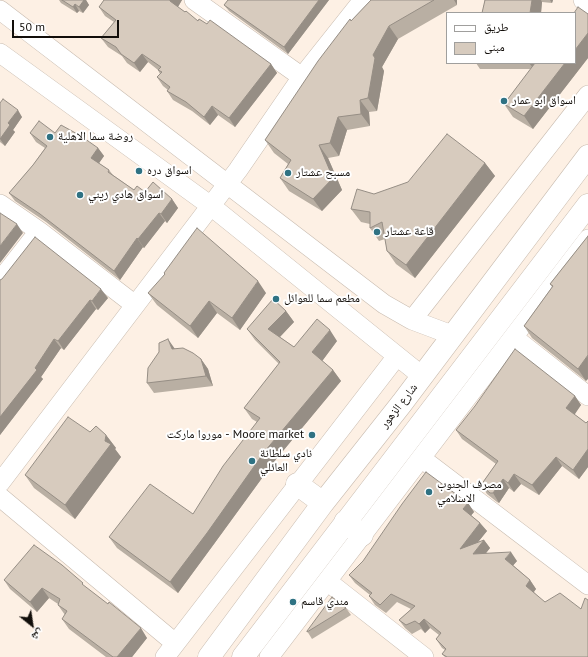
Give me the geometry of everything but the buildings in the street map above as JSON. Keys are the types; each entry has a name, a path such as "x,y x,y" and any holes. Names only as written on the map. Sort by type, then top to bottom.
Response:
{"main road":[{"name":"شارع الزهور","path":"209,657 323,503 422,376 588,156"},
{"path":"243,657 354,528 585,212"},
{"path":"297,484 323,503"}],"street":[{"path":"0,483 228,183 302,77 363,0"},
{"path":"583,0 588,4"},
{"path":"204,3 302,77"},
{"path":"0,10 228,183 384,304 412,320 452,335"},
{"path":"0,54 210,206 422,376"},
{"path":"412,320 588,95"},
{"path":"184,187 201,163"},
{"path":"0,204 39,231 135,305"},
{"path":"0,281 39,231"},
{"path":"269,657 327,581 354,528 421,458 588,239"},
{"path":"513,337 588,396"},
{"path":"0,497 170,650 397,356"},
{"path":"421,458 588,585"},
{"path":"327,581 424,657"}],"place":[{"name":"اسواق ابو عمار","path":"504,101"},
{"name":"روضة سما الاهلية","path":"50,137"},
{"name":"اسواق دره","path":"139,171"},
{"name":"مسبح عشتار","path":"288,173"},
{"name":"اسواق هادي زيني","path":"80,195"},
{"name":"قاعة عشتار","path":"377,232"},
{"name":"مطعم سما للعوائل","path":"276,299"},
{"name":"موروا ماركت - Moore market","path":"312,435"},
{"name":"نادي سلطانة العائلي","path":"252,461"},
{"name":"مصرف الجنوب الاسلامي","path":"429,492"},
{"name":"مندي قاسم","path":"293,602"}]}
